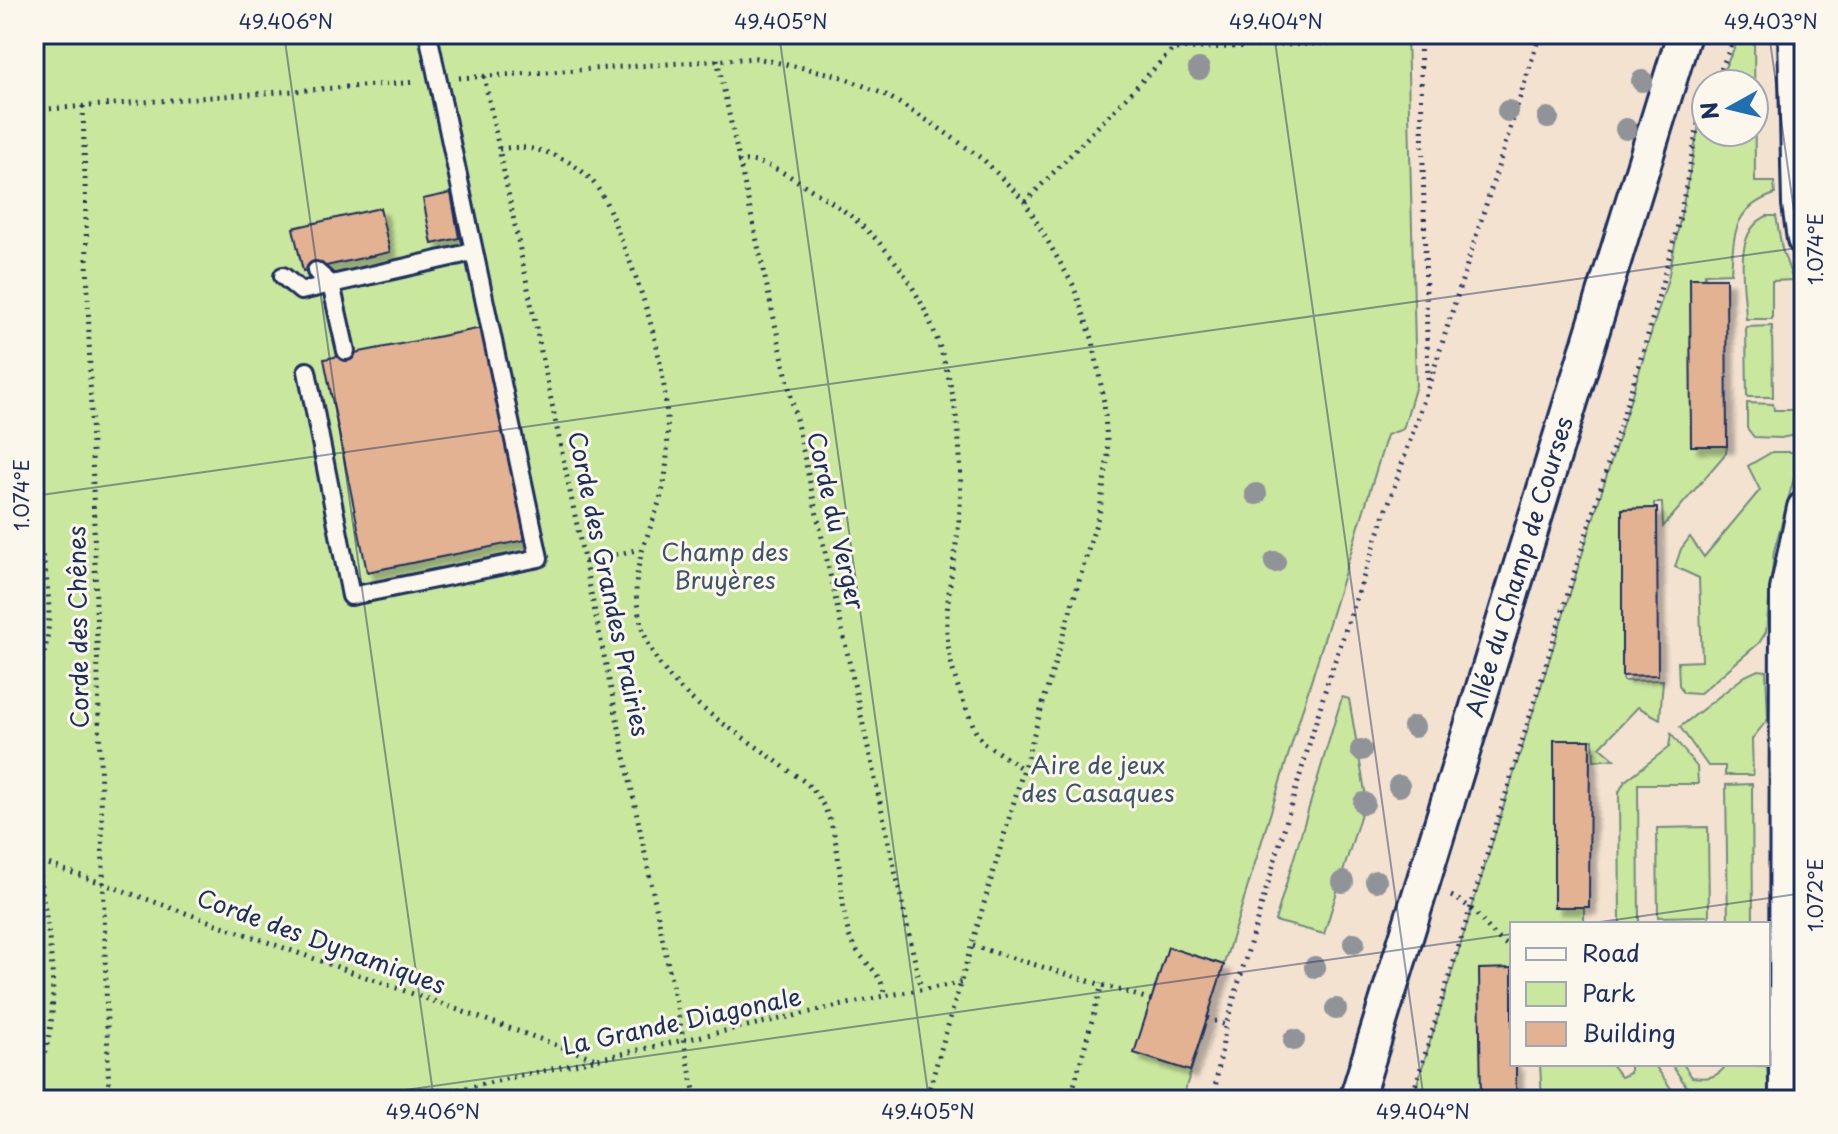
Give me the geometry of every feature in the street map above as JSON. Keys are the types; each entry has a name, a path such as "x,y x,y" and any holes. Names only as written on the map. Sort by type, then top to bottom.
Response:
{"street":[{"name":"Allée du Champ de Courses","path":"1356,1100 1684,34"},
{"path":"1795,34 1799,204 1804,239"},
{"path":"1786,1100 1787,590 1804,508"}],"lane":[{"path":"307,371 351,596 539,558 428,34"},
{"path":"283,276 301,291 473,252"},
{"path":"316,271 331,284 346,351"}],"path":[{"path":"1025,202 1173,49 1174,34"},
{"path":"1173,49 1464,34"},
{"path":"1213,1100 1226,1025 1327,684 1428,388 1540,34"},
{"path":"1722,68 1736,34"},
{"path":"1420,37 1428,388"},
{"path":"34,110 756,58 837,75 886,95 984,160 1025,202 1073,285 1093,341 1104,402 1108,455 1100,510 926,1100"},
{"name":"Corde du Verger","path":"717,59 737,162 921,989"},
{"name":"Corde des Grandes Prairies","path":"484,76 696,1100"},
{"name":"Corde des Chênes","path":"83,106 109,1100"},
{"path":"499,149 519,146 561,158 594,182 606,203 647,302 664,393 667,469 663,491 640,549 636,600 644,636 680,692 770,755 811,788 820,801 832,827 849,936 884,984 884,996"},
{"path":"1411,1100 1646,342 1679,221 1693,148"},
{"path":"737,162 746,160 763,165 832,202 865,228 899,264 925,306 944,352 953,391 957,447 960,504 946,611 948,651 976,732 984,743 1024,770"},
{"path":"34,525 48,600 43,652 34,680"},
{"path":"585,562 640,549"},
{"path":"34,1074 48,1048 52,987 36,860"},
{"name":"Corde des Dynamiques","path":"36,860 596,1059"},
{"path":"1447,894 1471,905 1499,941 1510,947"},
{"path":"973,946 1152,1000"},
{"name":"La Grande Diagonale","path":"411,1100 884,996 962,983"},
{"path":"1070,1100 1102,984"},
{"path":"1207,1018 1226,1025"}],"green space":[{"name":"Champ des Bruyères","path":"34,34 1407,34 1416,385 1403,429 1387,435 1182,1100 34,1100"},
{"path":"1741,34 1754,34 1754,68 1725,68"},
{"path":"1694,148 1755,148 1755,182 1774,182 1775,194 1761,200 1743,215 1735,234 1731,273 1705,274 1692,446 1727,446 1726,453 1663,527 1662,503 1654,503 1654,508 1622,509 1623,681 1663,680 1660,719 1638,707 1600,747 1614,759 1594,761 1593,740 1554,741 1554,906 1584,907 1584,922 1510,922 1510,977 1481,1100 1412,1100 1668,279"},
{"path":"1767,216 1776,216 1782,249 1793,280 1772,281 1772,319 1746,319 1744,247 1748,234"},
{"path":"1772,326 1773,397 1747,397 1746,327"},
{"path":"1747,403 1773,404 1774,410 1796,410 1804,416 1804,433 1781,438 1754,437 1747,428"},
{"path":"1772,452 1794,452 1800,456 1774,551 1766,632 1759,643 1699,694 1683,693 1679,685 1678,662 1702,661 1699,578 1675,567 1681,549 1690,537 1704,557 1760,490 1748,466"},
{"path":"1758,670 1766,671 1768,719 1752,739 1753,775 1725,775 1725,766 1708,766 1680,727 1745,676"},
{"path":"1342,697 1349,699 1366,797 1324,934 1275,921"},
{"path":"1671,734 1697,767 1698,784 1638,784 1639,922 1620,922 1619,792 1625,781 1669,747"},
{"path":"1752,784 1753,922 1728,922 1726,785"},
{"path":"1708,827 1709,916 1658,917 1657,828"},
{"path":"1540,1066 1613,1066 1621,1077 1630,1073 1630,1066 1655,1066 1679,1100 1542,1100"},
{"path":"1672,1066 1684,1066 1692,1077 1703,1078 1716,1075 1726,1066 1767,1066 1769,1100 1696,1100"}],"building":[{"path":"451,193 459,238 432,244 423,199"},
{"path":"380,208 390,252 303,271 293,228"},
{"path":"1690,278 1726,278 1727,446 1691,446"},
{"path":"482,328 525,540 367,572 324,359"},
{"path":"1657,508 1658,675 1622,676 1622,509"},
{"path":"1554,740 1590,740 1589,907 1554,907"},
{"path":"1168,947 1224,965 1190,1071 1134,1053"},
{"path":"1510,968 1510,1066 1516,1066 1516,1100 1481,1100 1479,969"}],"park label":[{"name":"Aire de jeux des Casaques","path":"1098,780"}]}
